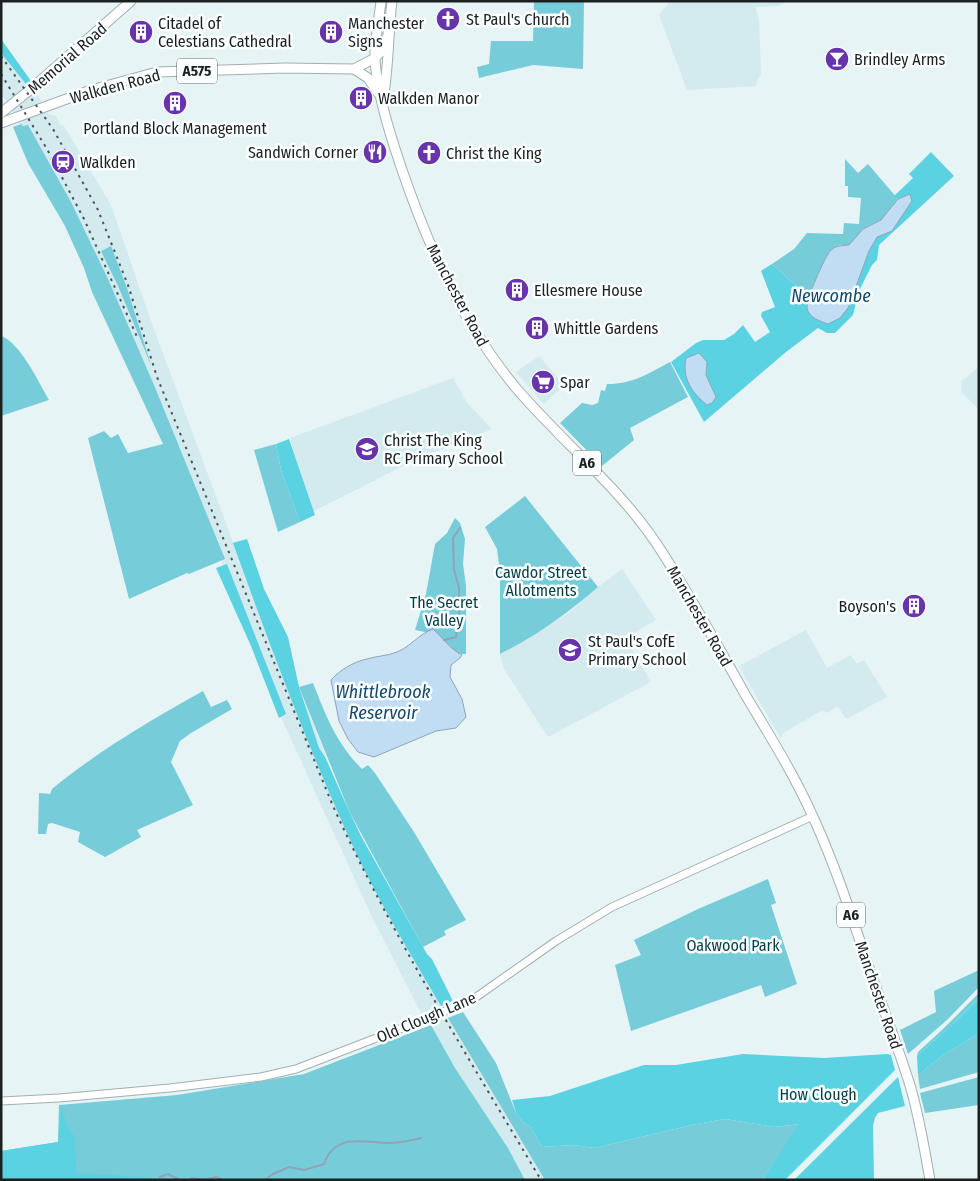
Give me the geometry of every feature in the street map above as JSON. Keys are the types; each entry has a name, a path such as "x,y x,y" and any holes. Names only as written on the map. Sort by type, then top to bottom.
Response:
{"main road":[{"name":"Memorial Road","path":"1,113 20,99 131,1"},
{"name":"Manchester Road","path":"381,1 375,58 379,86 397,154 420,221 447,280 478,336 502,370 525,397 618,494 652,536 723,654 813,816 840,882 907,1079 919,1123 930,1180"},
{"name":"Manchester Road","path":"383,102 392,1"},
{"path":"375,58 384,47 389,28"},
{"name":"Walkden Road","path":"1,123 91,90 157,72 285,68 354,69 375,58"},
{"path":"354,69 369,78 383,102"},
{"path":"20,99 22,106 29,113"}],"street":[{"name":"Old Clough Lane","path":"1,1101 170,1088 261,1078 296,1069 477,997 556,941 597,915 813,816"}],"shaded area":[{"path":"670,1 788,1 778,6 755,7 759,19 761,74 756,86 687,90 659,15"},
{"path":"1,39 31,81 48,114 56,116 60,125 64,126 111,205 151,321 233,542 247,539 264,589 288,637 299,687 354,828 451,1002 422,1015 372,917 281,717 223,565 145,380 41,157 1,92"},
{"path":"539,356 564,385 544,404 516,372"},
{"path":"979,367 979,410 961,391 962,381"},
{"name":"Christ The King RC Primary School","path":"453,378 467,403 492,429 413,461 310,513 290,438"},
{"name":"St Paul's CofE Primary School","path":"622,569 656,620 625,638 651,682 548,737 504,669 500,654 568,613"},
{"path":"806,630 827,668 851,655 857,664 864,660 887,697 846,719 838,706 827,713 823,710 783,733 781,739 739,666"},
{"path":"457,1014 552,1180 525,1180 508,1148 455,1068 431,1025"}],"green space":[{"path":"534,1 584,1 583,69 533,65 479,78 477,67 489,64 491,41 533,41"},
{"path":"1,39 31,81 26,84 1,53"},
{"path":"21,124 23,126 28,125 71,202 108,279 154,385 225,559 189,574 187,573 129,599 88,438 104,431 111,438 118,434 128,453 163,444 92,292 84,268 65,226 28,163 13,127"},
{"path":"931,152 954,176 879,245 877,260 872,265 859,291 853,315 835,333 827,333 818,328 786,352 704,422 671,362 696,343 703,340 724,340 743,325 755,342 770,332 761,316 762,312 775,307 761,271 772,264 808,297 807,307 848,308 869,251 877,237 892,231 910,194 898,199 894,196 913,178 909,174","holes":["686,358 707,362 706,375 716,397"]},
{"path":"845,159 858,173 868,164 898,199 881,220 863,229 849,245 840,245 829,252 808,297 772,264 794,249 807,233 843,234 844,223 859,224 861,198 848,197 848,186 845,186"},
{"path":"111,246 127,288 151,365 118,286 101,251"},
{"path":"1,336 15,346 22,354 49,400 1,416"},
{"path":"670,362 688,397 630,428 634,440 602,466 560,423 582,403 592,405 598,403 601,390 605,391 607,384 632,380"},
{"path":"289,439 315,515 300,522 281,470 276,444"},
{"path":"276,444 281,470 300,522 278,532 254,450"},
{"name":"Cawdor Street Allotments","path":"525,496 598,587 551,624 500,654 500,572 497,549 485,527"},
{"name":"The Secret Valley","path":"455,518 460,523 465,539 463,564 466,586 466,654 461,654 452,649 433,630 425,632 415,630 426,594 435,544 447,533"},
{"path":"247,539 264,589 288,637 299,687 319,748 325,757 361,836 427,954 432,959 453,1001 441,1006 376,892 339,815 291,699 233,543"},
{"path":"227,564 286,714 279,718 251,646 216,568"},
{"path":"313,683 338,739 362,769 368,765 375,773 414,832 466,920 444,931 446,935 423,947 350,813 299,687"},
{"path":"203,691 211,707 227,700 232,709 180,741 171,762 193,805 137,830 141,837 105,857 78,842 80,832 52,823 48,824 46,834 38,834 39,793 50,794 52,789 106,749"},
{"name":"Oakwood Park","path":"768,879 776,903 771,905 797,984 765,997 761,985 631,1031 615,965 641,955 634,940 698,909"},
{"path":"979,970 979,987 948,1019 908,1054 900,1030 936,1012 934,991"},
{"path":"979,993 979,998 917,1056 918,1052"},
{"path":"979,998 979,1033 942,1056 918,1075 917,1056"},
{"path":"463,1012 496,1063 516,1113 524,1123 531,1127 542,1147 574,1145 594,1148 725,1119 774,1127 800,1124 762,1180 545,1180 448,1018"},
{"path":"431,1025 455,1068 508,1148 525,1180 1,1180 1,1151 58,1142 59,1105 177,1095 304,1074"},
{"path":"979,1033 979,1072 920,1089 918,1075 942,1056"},
{"name":"How Clough","path":"743,1054 824,1058 887,1054 891,1055 895,1070 785,1180 762,1180 799,1124 774,1127 725,1119 594,1148 574,1145 542,1147 531,1127 524,1123 516,1113 512,1100 550,1096 644,1065 676,1065"},
{"path":"898,1077 905,1106 878,1113 875,1118 873,1126 874,1180 794,1180"},
{"path":"979,1077 979,1105 925,1113 920,1093"},
{"path":"61,1107 68,1127 75,1137 76,1173 146,1177 160,1180 1,1180 1,1151 58,1142"}],"water":[{"name":"Newcombe","path":"910,194 912,201 892,231 877,237 869,251 848,308 840,318 828,324 812,317 808,311 807,303 831,250 837,246 849,245 863,229 881,220 898,199"},
{"path":"699,353 707,362 706,375 716,397 712,403 707,405 692,390 685,372 686,358"},
{"name":"Whittlebrook Reservoir","path":"433,629 450,647 462,655 451,665 450,677 462,699 466,717 456,728 436,731 374,757 358,752 348,739 339,721 331,680 352,664 397,652"}],"waterway":[{"path":"444,640 456,637 459,588 454,569 453,538 460,528"},
{"path":"265,1180 289,1167 304,1170 324,1164 335,1147 343,1143 361,1141 394,1143 421,1138"},
{"path":"160,1177 168,1174 180,1180"},
{"path":"189,1180 192,1178 204,1180 216,1177 224,1180"}],"railway":[{"path":"1,56 53,129 98,210 128,285 157,377 333,806 356,854 405,949 541,1180"},
{"path":"1,74 47,149 84,219 138,339"}],"place":[{"name":"St Paul's Church","path":"448,19"},
{"name":"Citadel of Celestians Cathedral","path":"141,32"},
{"name":"Manchester Signs","path":"331,32"},
{"name":"Brindley Arms","path":"837,59"},
{"name":"Walkden Manor","path":"361,98"},
{"name":"Portland Block Management","path":"175,103"},
{"name":"Sandwich Corner","path":"375,152"},
{"name":"Christ the King","path":"429,153"},
{"name":"Walkden","path":"63,162"},
{"name":"Ellesmere House","path":"517,290"},
{"name":"Whittle Gardens","path":"537,328"},
{"name":"Spar","path":"543,382"},
{"name":"Christ The King RC Primary School","path":"367,449"},
{"name":"Boyson's","path":"914,606"},
{"name":"St Paul's CofE Primary School","path":"570,650"}]}
